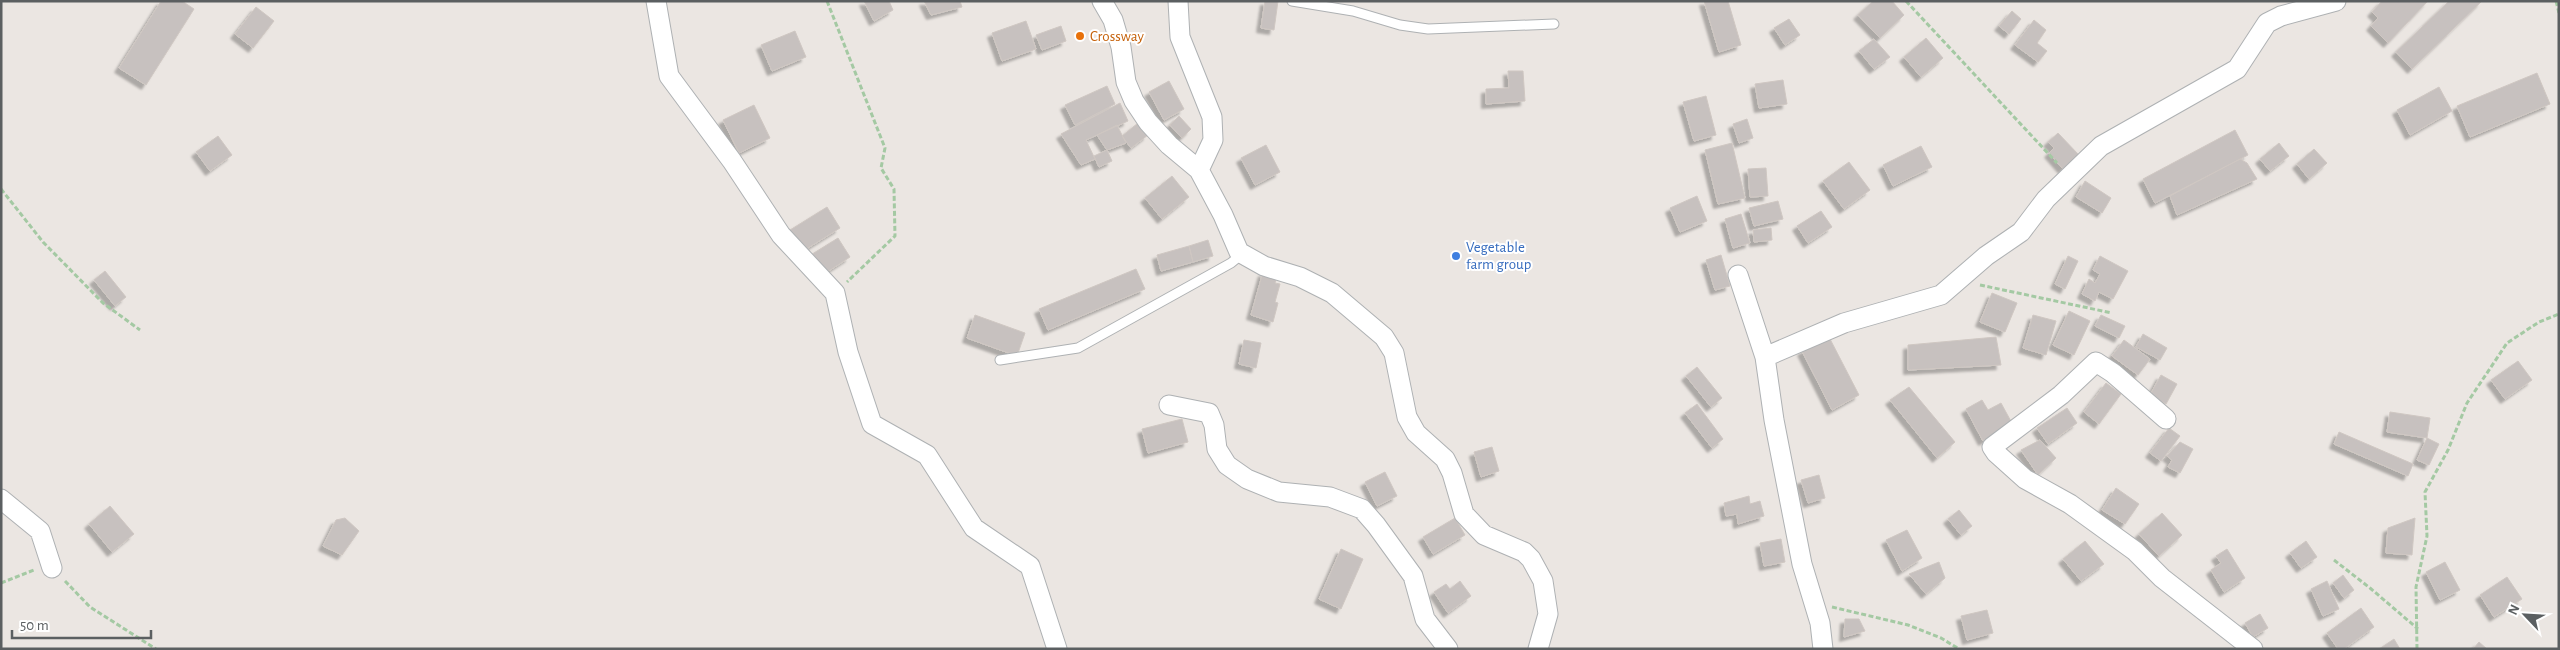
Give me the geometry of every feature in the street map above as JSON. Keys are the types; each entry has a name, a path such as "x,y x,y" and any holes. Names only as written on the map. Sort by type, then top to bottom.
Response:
{"street":[{"path":"656,1 669,76 732,161 781,235 835,293 848,352 872,424 927,455 974,528 1030,566 1057,649"},
{"path":"1102,1 1113,20 1121,47 1126,82 1134,101 1148,122 1169,145 1199,170 1242,254 1264,266 1300,277 1332,293 1384,337 1394,352 1407,417 1416,433 1445,459 1452,473 1464,514 1484,535 1524,552 1543,581 1548,614 1538,649"},
{"path":"1178,1 1180,37 1212,117 1213,140 1199,170"},
{"path":"1765,357 1844,323 1941,295 1986,256 2020,232 2046,199 2101,146 2237,69 2267,24 2282,16 2336,1"},
{"path":"1738,275 1765,357 1774,420 1802,564 1820,623 1823,649"},
{"path":"2166,419 2113,373 2096,362 2061,395 1992,446 1996,453 2025,479 2070,504 2135,551 2162,578 2253,649"},
{"path":"1169,404 1210,413 1214,425 1217,449 1227,465 1247,479 1279,492 1330,497 1362,509 1413,576 1425,619 1448,649"},
{"path":"1,499 40,532 52,568"}],"lane":[{"path":"1292,1 1353,11 1400,25 1428,30 1554,24"},
{"path":"1000,360 1078,348 1231,263 1242,254"}],"path":[{"path":"826,1 885,148 881,168 894,189 895,236 835,293"},
{"path":"1906,1 2069,177"},
{"path":"2556,1 2559,13"},
{"path":"1,189 43,242 103,303 140,330"},
{"path":"1957,281 2112,313"},
{"path":"2416,649 2418,629 2416,587 2426,536 2426,492 2448,450 2467,403 2507,343 2539,322 2559,314"},
{"path":"2334,560 2418,629"},
{"path":"1,583 49,564 90,607 156,649"},
{"path":"1814,605 1838,607 1908,626 1941,638 1959,649"}],"building":[{"path":"161,1 182,1 194,9 146,85 119,68"},
{"path":"864,1 889,1 893,10 874,21"},
{"path":"924,1 960,1 962,7 931,15"},
{"path":"1265,1 1278,1 1274,30 1261,28"},
{"path":"1704,1 1728,1 1741,45 1719,52"},
{"path":"1873,1 1892,1 1904,15 1880,38 1858,15"},
{"path":"2382,1 2428,1 2388,43 2371,26 2378,18 2372,12"},
{"path":"2449,1 2482,1 2412,69 2396,52"},
{"path":"256,7 274,21 253,48 235,34"},
{"path":"2012,11 2021,19 2009,34 1999,26"},
{"path":"1789,19 1800,35 1785,45 1774,28"},
{"path":"2034,20 2046,30 2037,43 2047,51 2038,62 2015,45"},
{"path":"1026,21 1036,49 1002,61 992,33"},
{"path":"1061,26 1066,41 1042,50 1036,35"},
{"path":"795,31 806,57 772,71 761,45"},
{"path":"1926,38 1943,58 1921,77 1904,57"},
{"path":"1874,39 1890,57 1874,69 1859,51"},
{"path":"1508,71 1523,71 1525,101 1486,104 1486,89 1509,88"},
{"path":"2537,73 2550,104 2470,137 2457,106"},
{"path":"1783,80 1787,104 1759,108 1755,84"},
{"path":"1169,81 1184,109 1164,120 1149,92"},
{"path":"1107,86 1115,104 1075,125 1065,105"},
{"path":"2439,87 2452,111 2410,135 2397,110"},
{"path":"1706,96 1716,135 1694,141 1683,102"},
{"path":"1120,103 1128,121 1086,140 1095,159 1081,165 1061,134"},
{"path":"754,105 770,138 739,153 723,120"},
{"path":"1179,116 1191,129 1182,138 1170,125"},
{"path":"1747,119 1753,138 1739,143 1733,124"},
{"path":"1138,123 1148,135 1131,148 1122,136"},
{"path":"1117,125 1126,143 1107,150 1097,135"},
{"path":"2235,130 2248,155 2155,203 2143,179"},
{"path":"2058,133 2078,154 2063,169 2049,153 2054,148 2048,142"},
{"path":"218,136 232,155 210,171 196,152"},
{"path":"1732,143 1745,198 1718,204 1705,150"},
{"path":"2279,143 2289,156 2270,171 2260,159"},
{"path":"1266,145 1280,172 1255,185 1241,158"},
{"path":"1921,146 1932,167 1893,186 1883,165"},
{"path":"2314,149 2327,163 2309,179 2297,164"},
{"path":"1107,150 1112,161 1099,167 1094,156"},
{"path":"2240,159 2247,163 2257,179 2177,215 2170,196"},
{"path":"1849,162 1870,190 1844,209 1823,181"},
{"path":"1766,168 1768,196 1750,197 1748,169"},
{"path":"1172,176 1189,197 1162,219 1145,198"},
{"path":"2085,181 2111,198 2102,213 2076,197"},
{"path":"1697,196 1707,221 1680,232 1670,208"},
{"path":"1778,201 1783,219 1754,226 1749,208"},
{"path":"827,207 840,228 803,251 790,230"},
{"path":"1821,211 1832,227 1808,243 1797,226"},
{"path":"1741,214 1750,243 1733,248 1725,219"},
{"path":"1771,228 1772,240 1754,242 1753,230"},
{"path":"838,238 850,257 821,276 809,256"},
{"path":"1208,240 1213,256 1193,262 1189,246"},
{"path":"1189,246 1193,262 1161,271 1157,255"},
{"path":"1721,255 1730,286 1715,290 1706,260"},
{"path":"2068,256 2078,261 2065,289 2055,284"},
{"path":"2100,256 2128,271 2113,299 2099,292 2095,301 2082,294 2089,279 2095,283 2100,274 2093,270"},
{"path":"1136,269 1145,289 1048,330 1039,309"},
{"path":"105,271 126,297 115,306 94,280"},
{"path":"1263,272 1277,276 1275,283 1280,284 1275,302 1278,303 1273,322 1251,315"},
{"path":"1992,293 2017,303 2005,332 1980,322"},
{"path":"2069,311 2090,321 2074,355 2053,345"},
{"path":"975,315 1025,333 1017,356 967,338"},
{"path":"2033,315 2056,321 2046,355 2023,348"},
{"path":"2101,315 2125,326 2119,338 2095,326"},
{"path":"2143,334 2167,348 2160,360 2136,347"},
{"path":"1829,337 1859,395 1832,410 1802,351"},
{"path":"1996,337 2001,365 1908,370 1908,345"},
{"path":"1244,340 1261,343 1256,368 1239,364"},
{"path":"2124,340 2150,359 2138,375 2112,356"},
{"path":"2518,361 2532,380 2505,399 2491,380"},
{"path":"1697,367 1722,398 1711,407 1686,376"},
{"path":"2161,375 2177,384 2166,404 2150,395"},
{"path":"2106,383 2121,394 2099,424 2084,412"},
{"path":"1909,387 1955,442 1937,458 1890,400"},
{"path":"1982,400 1988,410 2001,403 2013,425 1983,441 1966,409"},
{"path":"1697,404 1723,439 1712,448 1685,413"},
{"path":"2067,408 2077,423 2048,444 2037,428"},
{"path":"2390,412 2430,418 2427,438 2387,432"},
{"path":"1182,419 1188,442 1148,453 1142,429"},
{"path":"2169,428 2180,436 2161,461 2150,453"},
{"path":"2339,432 2413,464 2408,476 2334,444"},
{"path":"2427,438 2439,444 2429,465 2417,460"},
{"path":"2040,440 2056,458 2038,475 2021,450"},
{"path":"2180,442 2193,449 2180,473 2168,467 2172,460 2167,456"},
{"path":"1492,447 1499,471 1481,477 1474,452"},
{"path":"1385,472 1397,496 1377,506 1365,482"},
{"path":"1819,475 1825,498 1808,503 1801,480"},
{"path":"2116,488 2139,504 2125,524 2102,510"},
{"path":"1749,496 1750,504 1760,501 1764,516 1738,524 1737,514 1726,516 1724,503"},
{"path":"110,506 134,534 112,552 89,524"},
{"path":"1959,510 1972,526 1961,535 1948,519"},
{"path":"2162,513 2182,535 2159,556 2139,534"},
{"path":"345,518 359,531 342,555 323,546 336,520"},
{"path":"1455,518 1465,535 1433,554 1423,537"},
{"path":"2415,518 2412,555 2386,553 2388,528"},
{"path":"1907,530 1922,558 1902,571 1886,540"},
{"path":"1781,539 1785,562 1764,566 1760,543"},
{"path":"2085,541 2104,564 2081,581 2063,559"},
{"path":"2306,541 2317,557 2301,568 2290,553"},
{"path":"1341,549 1363,559 1341,609 1319,599"},
{"path":"2227,549 2245,578 2224,592 2211,570 2221,563 2216,556"},
{"path":"1939,562 1945,578 1926,594 1909,574"},
{"path":"2445,562 2460,590 2440,600 2426,572"},
{"path":"2343,575 2354,590 2344,598 2333,583"},
{"path":"2507,577 2522,599 2494,617 2480,595"},
{"path":"1460,581 1471,596 1448,613 1434,592 1446,584 1450,589"},
{"path":"2327,581 2339,609 2323,616 2311,589"},
{"path":"2361,608 2374,627 2344,649 2338,649 2327,633"},
{"path":"1987,610 1993,633 1967,640 1961,616"},
{"path":"2260,614 2268,628 2253,637 2245,623"},
{"path":"1845,619 1859,619 1865,631 1844,637"},
{"path":"2394,639 2400,649 2379,649"},
{"path":"2479,642 2487,649 2473,649"}],"place":[{"name":"Crossway","path":"1080,36"},
{"name":"Vegetable farm group","path":"1456,256"}]}
